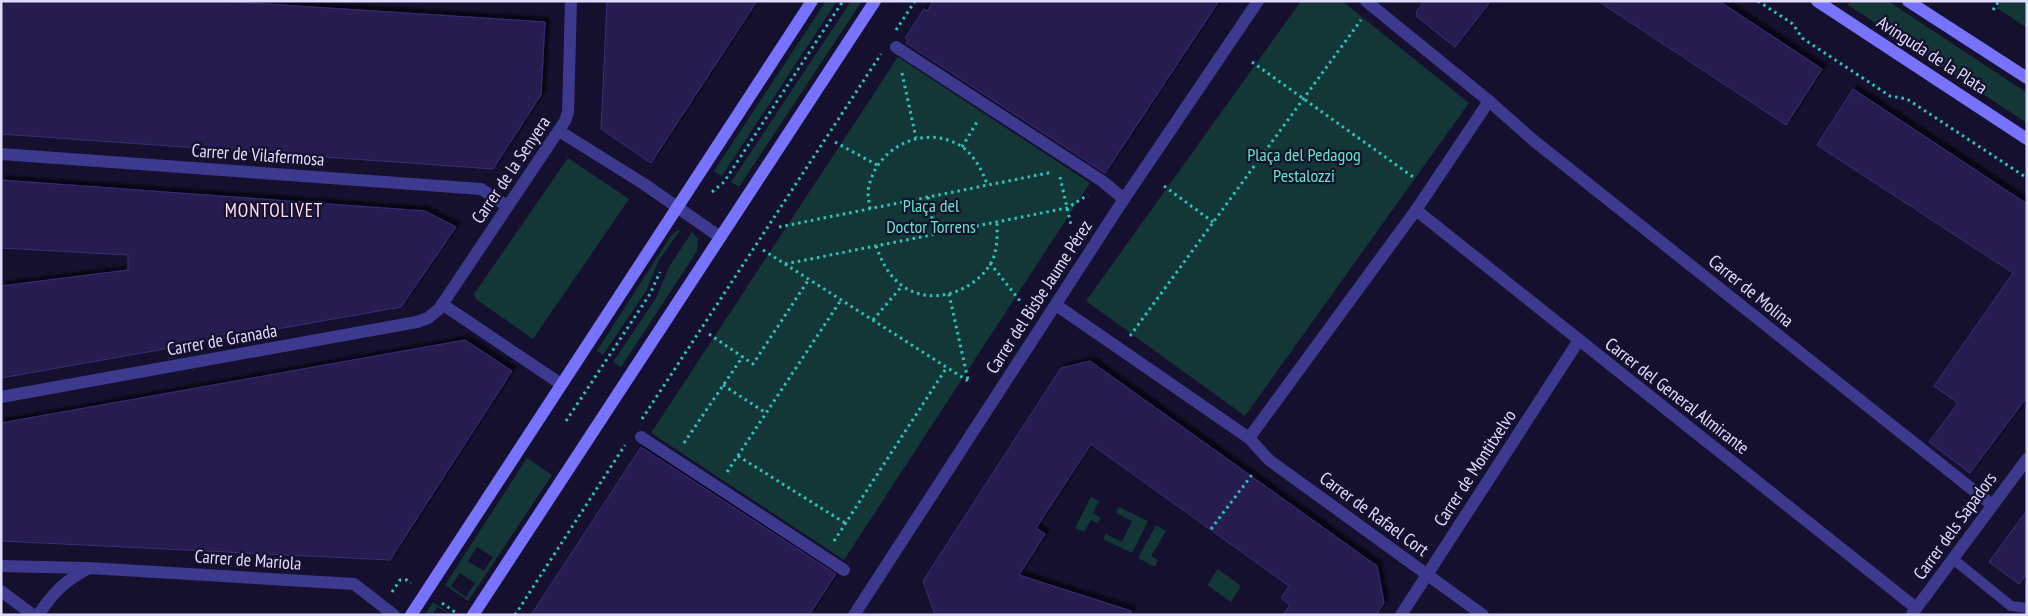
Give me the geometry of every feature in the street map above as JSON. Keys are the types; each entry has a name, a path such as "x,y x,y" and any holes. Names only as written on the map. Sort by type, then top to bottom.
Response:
{"main road":[{"path":"411,615 812,1"},
{"path":"474,615 875,1"},
{"name":"Avinguda de la Plata","path":"1818,1 2027,138"},
{"name":"Avinguda de la Plata","path":"1908,1 2027,78"}],"street":[{"name":"Carrer de la Senyera","path":"453,289 559,131 568,112 571,1"},
{"name":"Carrer del Bisbe Jaume Pérez","path":"860,612 877,577 1124,199 1258,1"},
{"path":"1056,305 1249,438 1416,210 1489,101 1369,4"},
{"path":"896,47 1109,185 1124,199"},
{"name":"Carrer de Molina","path":"1489,101 1549,152 1992,505"},
{"path":"559,131 677,206 720,238"},
{"name":"Carrer de Vilafermosa","path":"1,154 481,189 507,206"},
{"name":"Carrer del General Almirante","path":"1416,210 1914,612"},
{"name":"Carrer de Granada","path":"1,397 417,322 428,318 453,289"},
{"path":"442,304 561,384"},
{"name":"Carrer de Montitxelvo","path":"1401,615 1579,340"},
{"path":"636,434 844,570"},
{"name":"Carrer de Rafael Cort","path":"1249,438 1269,460 1484,615"},
{"name":"Carrer dels Sapadors","path":"1914,612 2027,459"},
{"name":"Carrer de Mariola","path":"1,566 89,568 354,584 394,615"},
{"path":"38,615 58,588 70,578 89,568"},
{"path":"1,591 33,615"}],"lane":[{"path":"1953,559 2011,606 2027,608"}],"path":[{"path":"894,34 915,1"},
{"path":"1758,1 1793,24 1802,38 1890,96 1907,99 2027,178"},
{"path":"1993,10 1998,1"},
{"path":"1120,350 1303,100 1369,4"},
{"path":"896,47 916,138"},
{"path":"515,615 636,434 883,50"},
{"path":"1252,62 1430,189"},
{"path":"962,147 987,106"},
{"path":"870,209 868,188 877,165 889,152 901,144 916,138 946,140 962,147 977,164 987,184"},
{"path":"835,142 877,165"},
{"path":"779,227 1058,170 1071,225"},
{"path":"785,264 1067,208 1093,191 1109,185"},
{"path":"1164,186 1213,222"},
{"path":"928,197 935,234"},
{"path":"876,246 884,266 902,286 916,293 930,296 949,294 962,290 973,282 990,263 997,239 997,222"},
{"path":"763,250 968,381 949,294"},
{"path":"990,263 1020,301"},
{"path":"709,334 753,364 809,279"},
{"path":"873,320 902,286"},
{"path":"718,487 841,300"},
{"path":"674,458 743,356"},
{"path":"824,556 947,368"},
{"path":"723,385 766,414"},
{"path":"738,456 845,523"},
{"path":"1210,529 1254,472"},
{"path":"388,598 400,580 407,580 416,586"},
{"path":"435,598 460,615"}],"green space":[{"path":"826,1 837,1 722,176 714,171"},
{"path":"851,1 862,1 739,187 731,182"},
{"name":"Plaça del Pedagog Pestalozzi","path":"1301,1 1342,1 1469,103 1245,416 1086,301"},
{"path":"1850,1 1888,1 2027,93 2027,123 1848,5"},
{"path":"2002,1 2027,1 2027,28 1997,8"},
{"name":"Plaça del Doctor Torrens","path":"898,57 1090,183 844,560 651,433"},
{"path":"568,158 629,199 533,339 476,299 474,294"},
{"path":"681,229 659,260 646,291 603,355 597,351 670,237"},
{"path":"692,232 698,239 697,251 621,367 613,362 656,298 669,267"},
{"path":"527,458 552,475 468,601 445,585","holes":["477,547 493,557 484,571 468,561","460,573 475,583 466,597 451,586"]},
{"path":"1091,497 1099,501 1093,513 1101,518 1098,523 1091,520 1084,532 1075,528"},
{"path":"1119,507 1148,521 1132,553 1103,539 1106,534 1122,542 1132,521 1116,513"},
{"path":"1156,525 1166,531 1151,556 1158,560 1155,567 1138,558"},
{"path":"1218,569 1241,586 1231,602 1207,585"},
{"path":"433,602 452,615 437,607 432,615 425,615"}],"building":[{"path":"1,1 219,1 545,22 541,95 493,169 1,134"},
{"path":"607,1 757,1 651,163 601,129"},
{"path":"933,1 1219,1 1105,173 906,43 908,40 905,38 924,9 927,11"},
{"path":"1424,1 1491,1 1455,47 1416,16 1416,12"},
{"path":"1598,1 1719,1 1822,69 1786,125"},
{"path":"1853,89 2027,204 2027,397 1970,473 1929,442 1958,403 1934,386 2013,273 1817,145"},
{"path":"1,180 425,211 456,227 401,307 1,378 1,286 128,270 128,255 1,248"},
{"path":"465,340 512,371 390,560 1,541 1,423"},
{"path":"1090,361 1377,566 1384,603 1376,615 1283,615 1290,605 1281,598 1289,586 1091,444 1036,528 1045,534 1019,575 1131,611 1130,615 935,615 923,581 1061,368"},
{"path":"641,447 836,574 809,615 531,615"},
{"path":"2027,510 2027,573 2019,584 1989,562"}],"district":[{"name":"MONTOLIVET","path":"274,210"}]}
